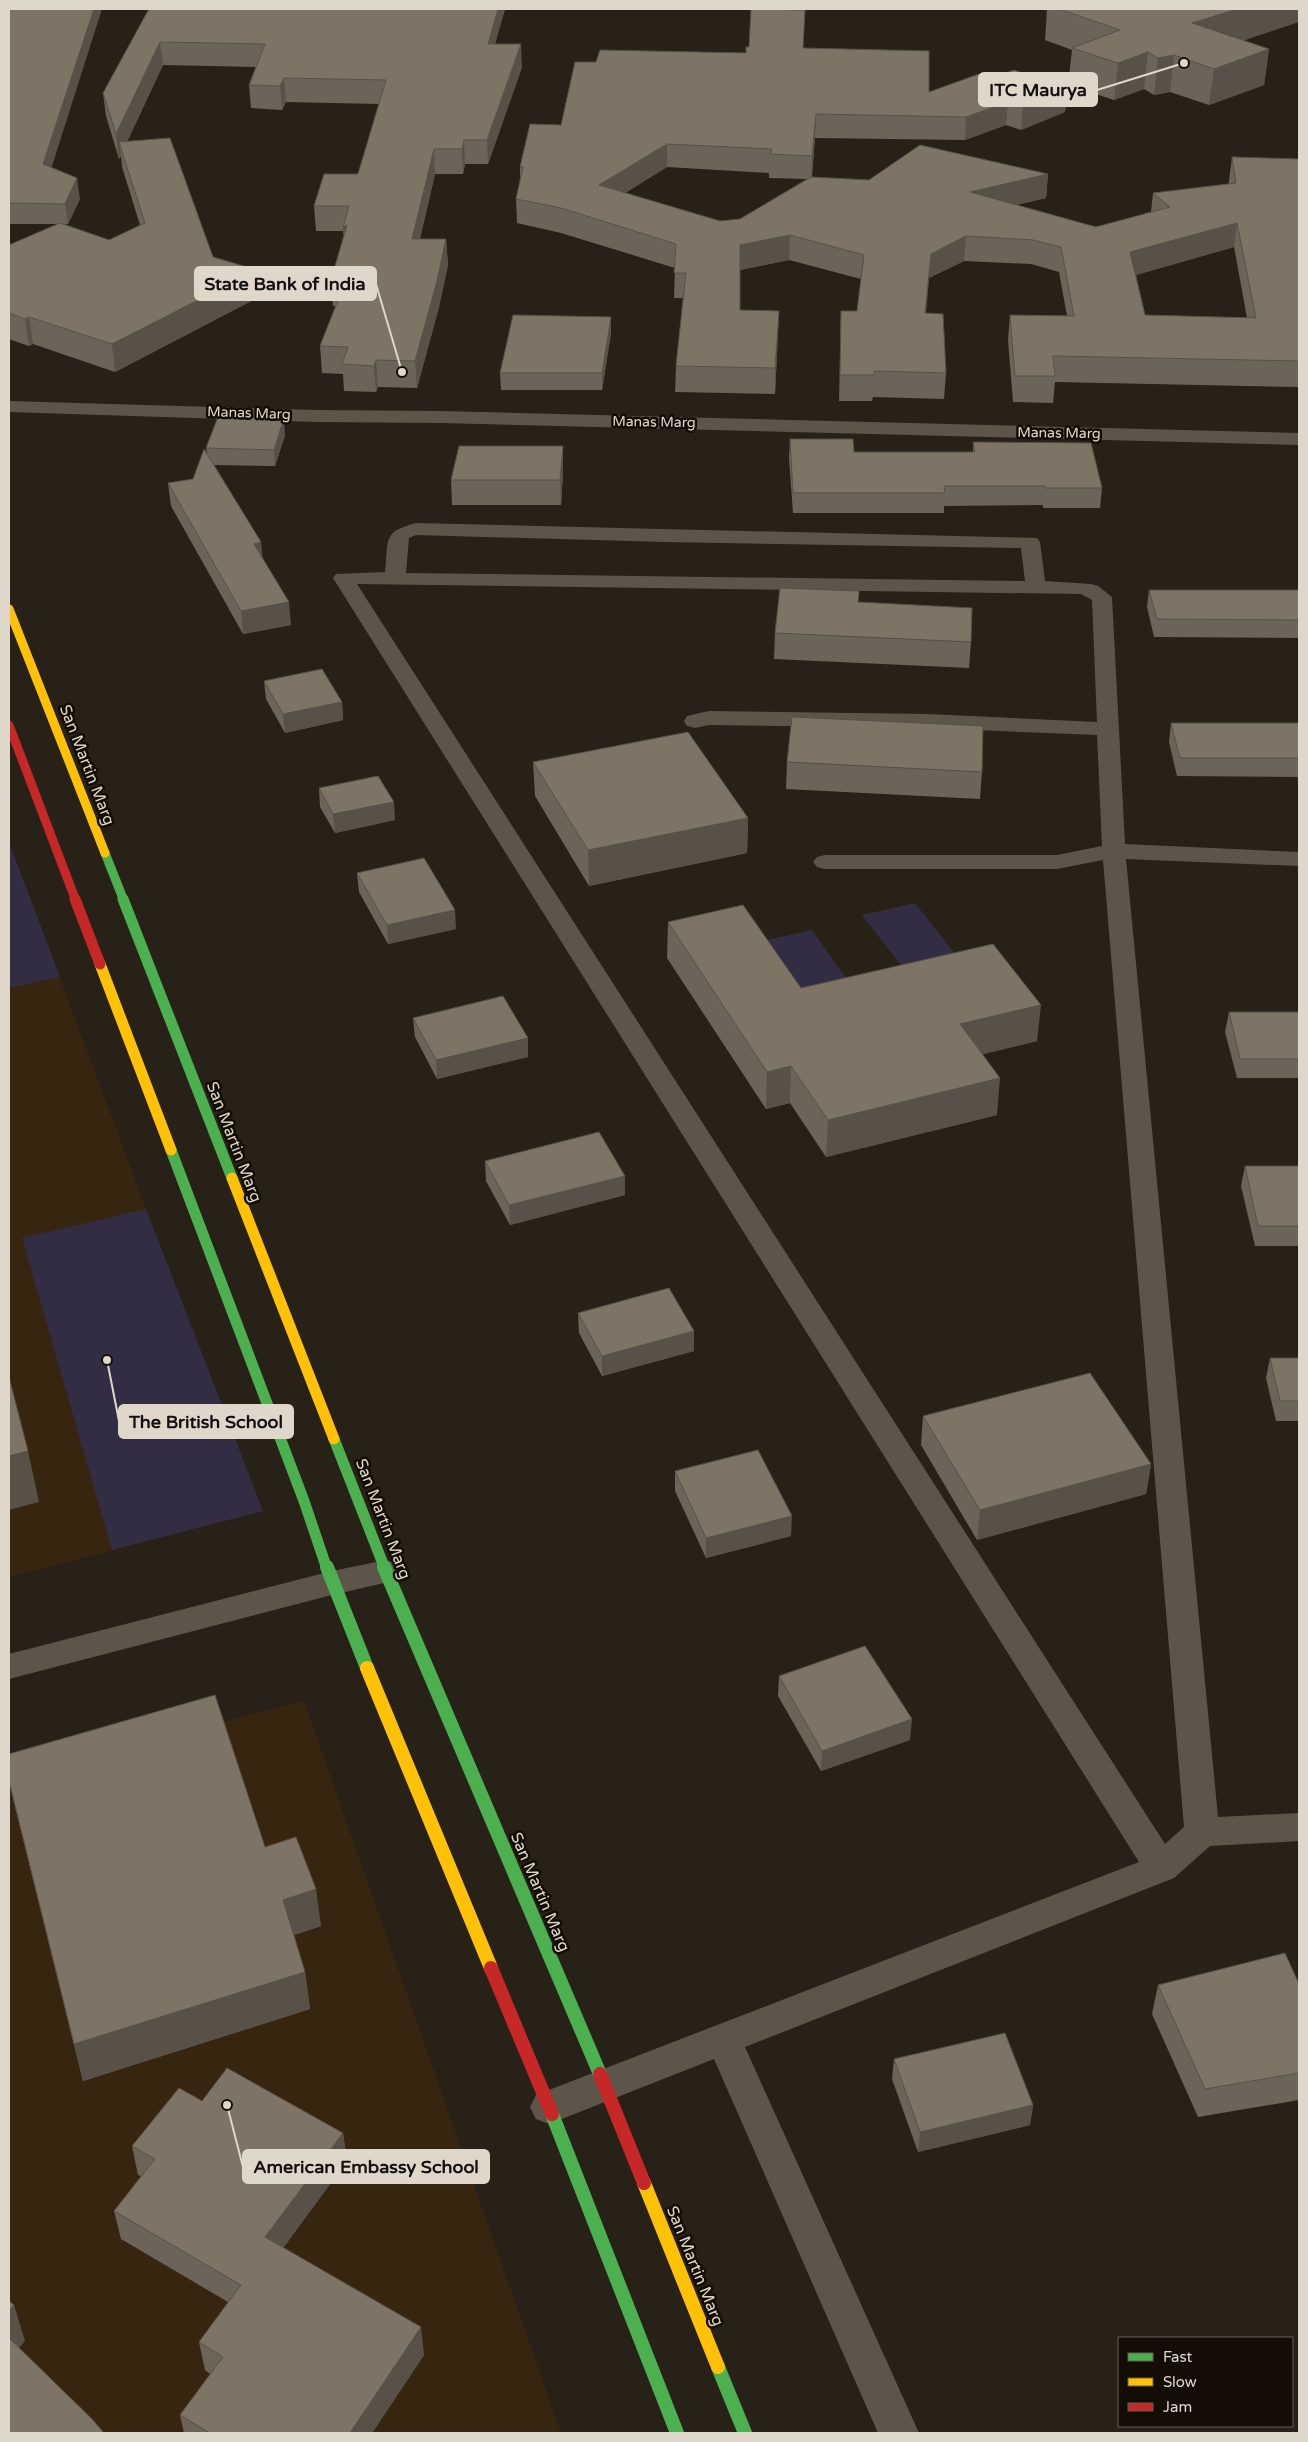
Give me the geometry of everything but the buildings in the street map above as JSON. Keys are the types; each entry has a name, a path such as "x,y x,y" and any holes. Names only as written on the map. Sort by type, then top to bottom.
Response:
{"street":[{"name":"Manas Marg","path":"9,406 316,416 441,417 1299,439"},
{"path":"395,579 399,537 404,532 416,529 675,536 1030,542 1036,589"},
{"path":"1162,1868 343,578 1036,589 1081,588 1091,590 1102,596 1114,851 1202,1832"},
{"name":"San Martin Marg","path":"9,609 386,1572 605,2085 745,2433"},
{"path":"695,721 709,718 918,721 1108,729"},
{"path":"9,725 304,1501 332,1582 548,2107 677,2433"},
{"path":"825,862 1057,862 1114,851 1299,859"},
{"path":"9,1666 332,1582 386,1572"},
{"path":"548,2107 1162,1868 1202,1832 1299,1827"},
{"path":"723,2039 899,2433"}],"shaded area":[{"path":"9,842 146,1209 263,1511 9,1577"},
{"path":"9,842 60,977 9,988"},
{"path":"915,903 960,960 906,972 862,915"},
{"path":"812,930 855,991 799,1004 758,942"},
{"path":"146,1209 263,1511 112,1550 22,1238"},
{"path":"304,1701 561,2433 9,2433 9,1776"}],"traffic: fast":[{"path":"105,853 232,1178"},
{"path":"171,1150 304,1501 332,1583 367,1668"},
{"path":"334,1439 386,1572 600,2074"},
{"path":"552,2114 677,2433"},
{"path":"718,2367 745,2433"}],"traffic: slow":[{"path":"9,609 105,853"},
{"path":"100,964 171,1150"},
{"path":"232,1178 334,1439"},
{"path":"367,1668 491,1968"},
{"path":"644,2183 718,2367"}],"traffic: jam":[{"path":"9,725 100,964"},
{"path":"491,1968 552,2114"},
{"path":"600,2074 644,2183"}],"place":[{"name":"ITC Maurya","path":"1184,63"},
{"name":"State Bank of India","path":"402,372"},
{"name":"The British School","path":"107,1360"},
{"name":"American Embassy School","path":"227,2105"}]}
